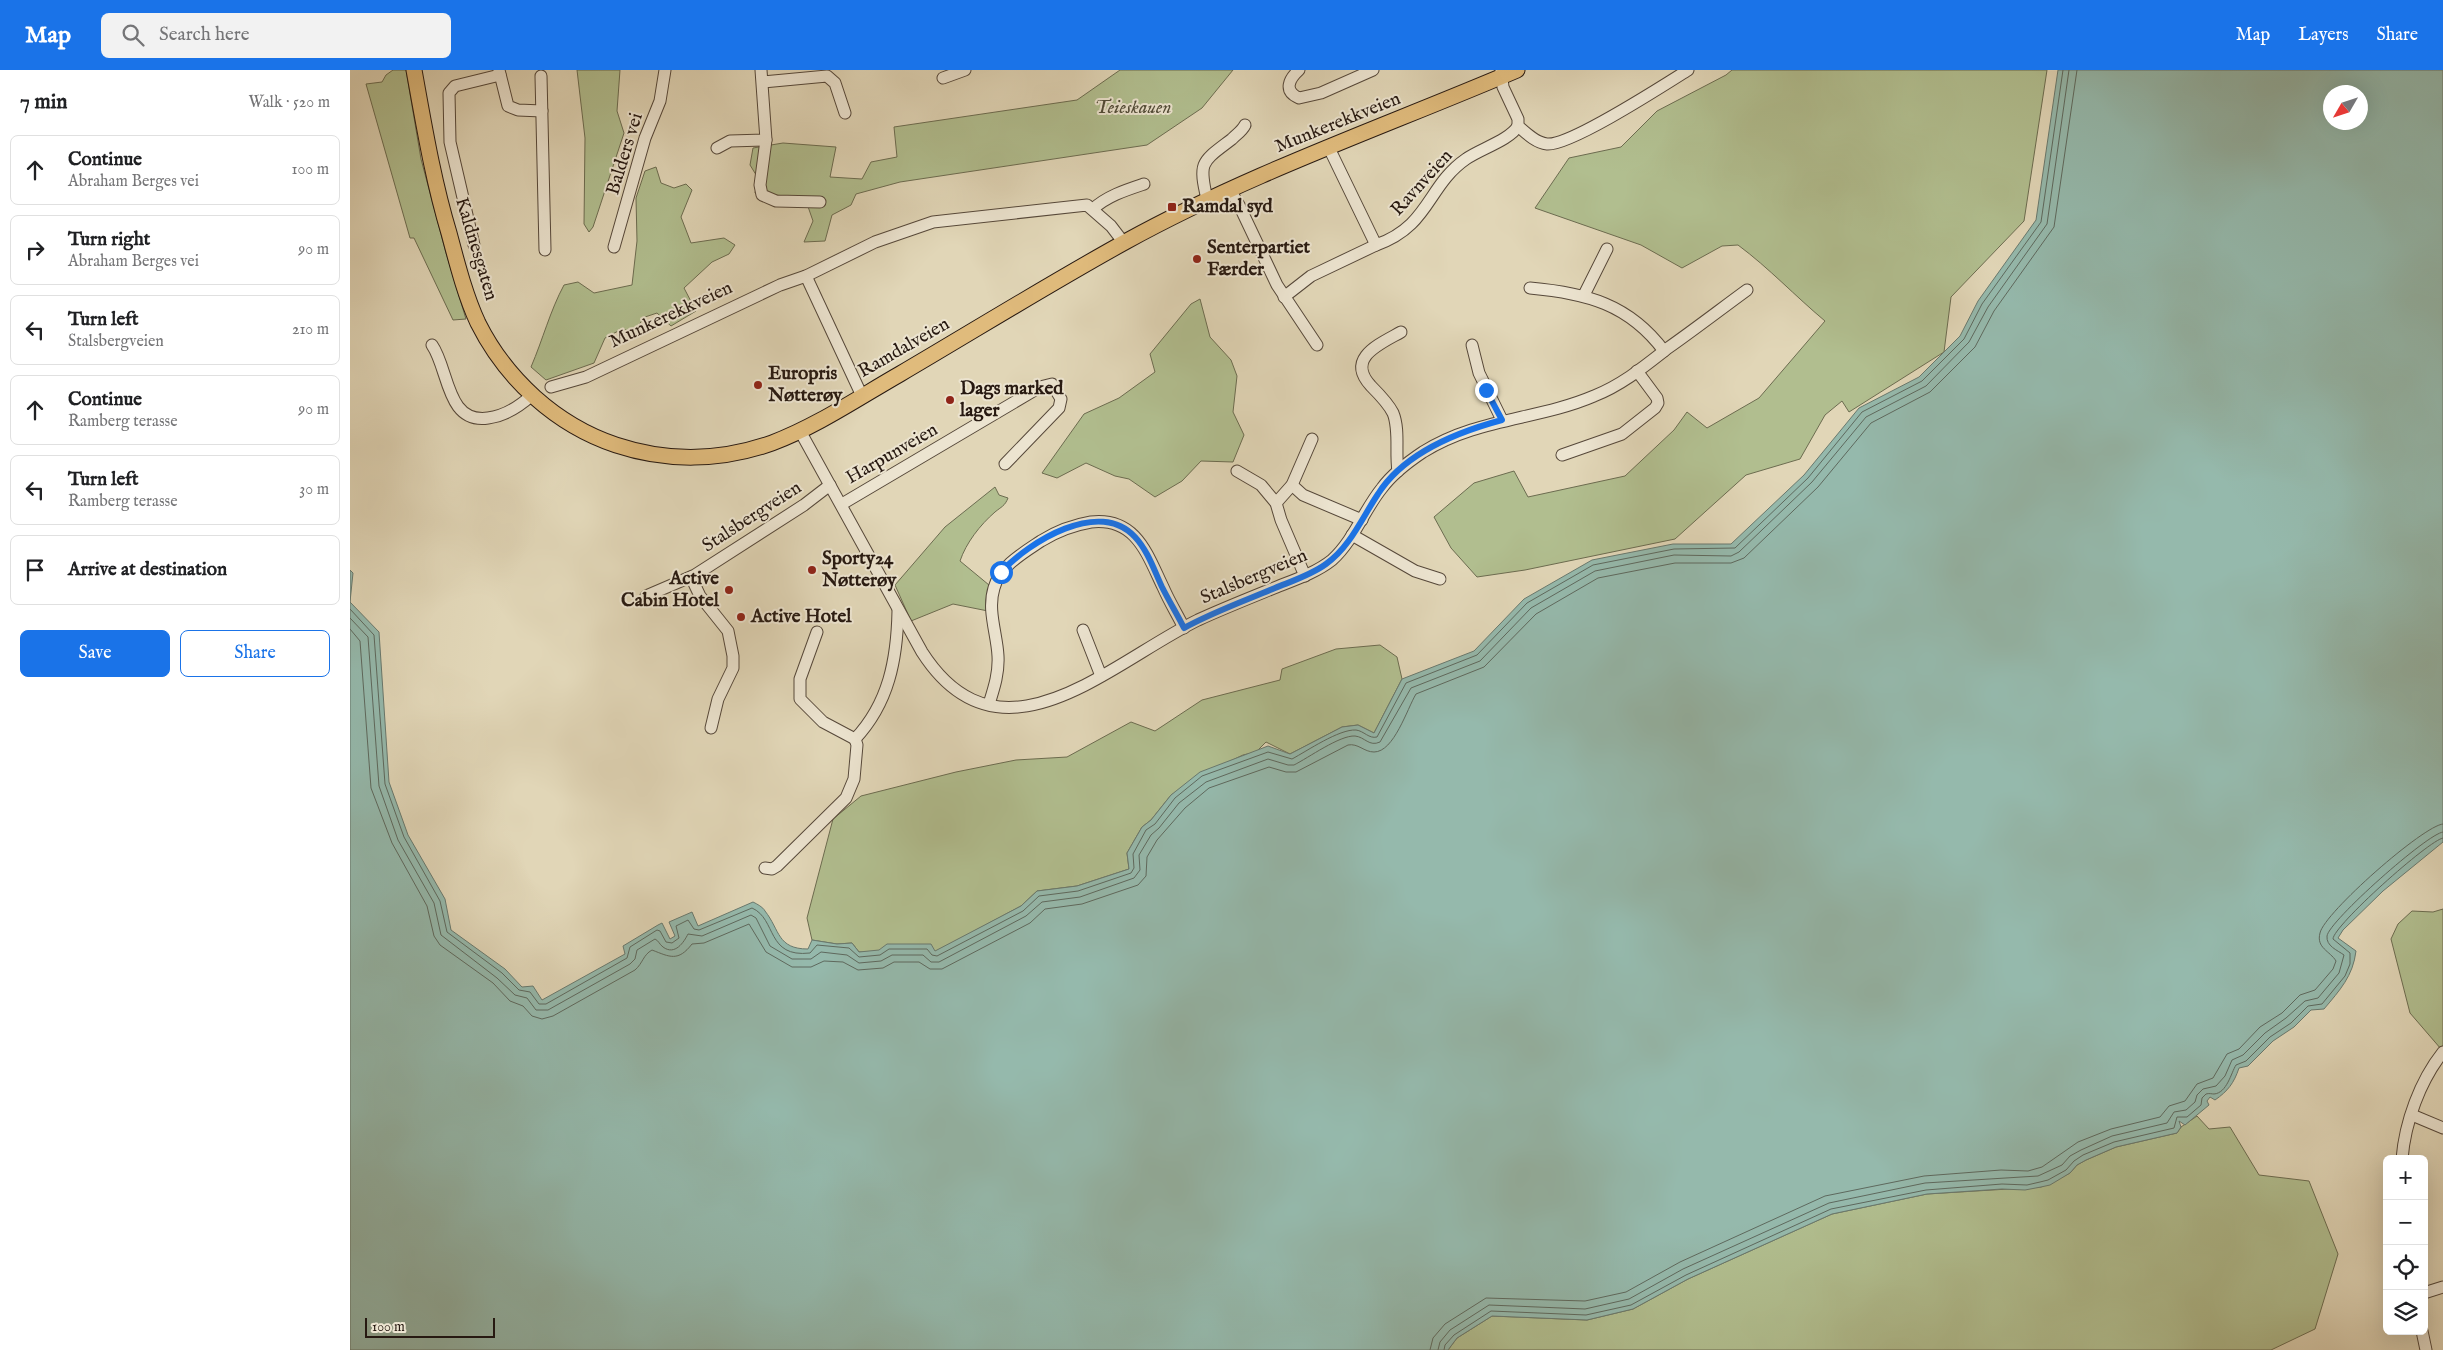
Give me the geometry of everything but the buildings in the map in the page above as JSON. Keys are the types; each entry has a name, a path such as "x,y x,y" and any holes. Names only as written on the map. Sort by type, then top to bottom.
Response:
{"main road":[{"name":"Kaldnesgaten","path":"414,70 432,166 464,286 488,341 507,368 532,395 554,413"},
{"name":"Munkerekkveien","path":"1230,190 1501,73 1517,70"},
{"name":"Ramdalveien","path":"554,413 577,428 609,443 655,455 708,458 738,453 769,444 800,431 862,396 1124,243 1207,199 1230,190"}],"street":[{"name":"Balders vei","path":"614,247 645,138 660,101 666,70"},
{"path":"762,70 766,140 760,185 762,195 776,200 820,202"},
{"path":"943,78 965,70"},
{"path":"1299,70 1289,81 1288,87 1291,94 1299,98 1321,93 1373,70"},
{"path":"1501,73 1503,86 1518,119 1518,126 1538,142 1549,144 1557,143 1586,130 1688,70"},
{"path":"474,245 450,142 448,93 455,86 500,73 508,106 518,110 542,111"},
{"path":"541,76 545,250"},
{"path":"763,82 827,76 835,83 845,113"},
{"path":"1207,199 1201,174 1203,164 1240,132 1245,125"},
{"name":"Ravnveien","path":"1284,297 1311,276 1409,228 1428,206 1446,178 1460,163 1509,136 1518,126"},
{"path":"717,148 730,141 766,140"},
{"name":"Ravnveien","path":"1329,148 1376,245"},
{"path":"1124,243 1111,226 1093,209 1108,198 1144,184"},
{"path":"1230,190 1240,205 1259,250 1284,297 1317,345"},
{"name":"Munkerekkveien","path":"551,387 586,377 780,285 806,276 875,242 933,222 1082,204 1093,209"},
{"path":"1584,295 1607,249"},
{"path":"806,276 862,396"},
{"path":"1530,288 1584,295 1616,309 1635,320 1664,351"},
{"name":"Stalsbergveien","path":"800,431 922,652 940,676 964,696 989,704 1014,708 1037,706 1058,699 1184,628 1305,576 1334,558 1352,535 1383,487 1398,471 1441,443 1475,427 1563,407 1594,396 1637,371 1747,290"},
{"path":"1398,471 1395,419 1385,402 1363,377 1361,368 1367,353 1401,332"},
{"path":"432,345 455,404 467,415 481,419 494,417 520,405 532,395"},
{"path":"1472,345 1479,373 1502,420"},
{"path":"1562,455 1622,434 1654,408 1658,403 1657,398 1637,371"},
{"name":"Harpunveien","path":"842,504 1040,387 1052,384 1061,399 1060,408 1005,464"},
{"path":"1276,503 1292,485 1312,439"},
{"path":"1237,470 1261,485 1276,503 1281,520 1305,576"},
{"name":"Stalsbergveien","path":"646,596 691,577 804,505 830,485"},
{"path":"1292,485 1303,495 1362,520"},
{"path":"989,704 998,666 992,606 996,582 1001,572 1013,561 1059,530 1082,524 1104,522 1120,525 1129,532 1148,554 1184,628"},
{"path":"1352,535 1415,571 1440,579"},
{"name":"Stalsbergveien","path":"691,577 700,596 728,631 733,656 733,668 718,699 711,728"},
{"path":"855,739 868,725 886,694 893,668 898,610"},
{"path":"1083,630 1101,676"},
{"path":"764,868 772,869 777,866 846,798 854,780 857,745 855,739 823,722 800,699 800,679 817,632"},
{"path":"2403,1155 2412,1115 2432,1068 2443,1052"},
{"path":"2412,1115 2443,1128"},
{"path":"2428,1291 2443,1287"},
{"path":"2423,1335 2426,1350"}],"green space":[{"path":"393,70 406,70 421,159 466,319 453,320 414,238 410,238 366,84 382,82 386,75"},
{"path":"577,70 620,70 617,111 624,133 593,227 589,232 584,224 585,138"},
{"name":"Teieskauen","path":"1120,70 1233,70 1202,108 1147,145 900,182 856,194 851,205 832,215 825,241 804,242 813,221 805,198 755,193 758,178 750,165 753,148 783,143 836,147 830,177 862,179 871,162 897,157 894,127 1077,100"},
{"path":"1732,70 2047,70 2024,221 1951,297 1944,352 1849,412 1842,401 1825,415 1800,459 1746,475 1675,539 1525,570 1477,577 1451,548 1434,517 1474,483 1514,471 1528,497 1625,476 1674,430 1687,412 1707,428 1759,398 1825,321 1738,245 1722,246 1682,268 1641,245 1535,208 1569,158 1621,147 1657,111 1726,75"},
{"path":"656,167 661,183 674,188 686,184 692,190 681,217 691,243 724,238 735,245 729,254 712,262 684,288 696,311 671,326 657,313 645,317 633,332 622,329 605,338 594,363 546,380 531,367 564,285 578,282 594,293 632,285 637,241 636,198 645,171"},
{"path":"1200,299 1210,337 1231,360 1237,376 1233,412 1244,435 1233,462 1201,461 1182,481 1155,497 1129,479 1115,476 1086,463 1057,478 1042,473 1084,414 1119,398 1155,372 1150,354 1191,304"},
{"path":"995,487 999,495 1008,498 1007,501 974,535 960,561 989,585 988,611 953,604 911,621 895,585 945,527"},
{"path":"1380,645 1397,657 1402,679 1374,733 1358,725 1342,727 1290,754 1266,742 1256,752 1243,755 1226,763 1171,795 1151,820 1142,827 1127,853 1129,869 1077,886 1037,891 1021,906 935,952 859,952 852,943 837,944 812,940 807,918 833,819 861,796 956,772 1016,760 1067,757 1131,722 1155,731 1202,700 1280,680 1282,669 1336,649"},
{"path":"2443,909 2443,1046 2441,1049 2410,1013 2391,939 2398,924 2412,911 2433,912"},
{"path":"2197,1116 2209,1129 2230,1127 2259,1175 2309,1181 2338,1254 2315,1329 2271,1350 1448,1350 1457,1338 1492,1316 1587,1320 1633,1309 1688,1279 1832,1214 1927,1194 2041,1187 2070,1173 2077,1165 2086,1160 2116,1147 2177,1133 2181,1127"}],"water":[{"path":"2058,70 2443,70 2443,842 2383,891 2343,930 2338,938 2356,951 2349,975 2335,995 2324,1009 2311,1010 2294,1027 2273,1041 2248,1066 2239,1068 2233,1082 2224,1093 2215,1100 2210,1097 2207,1101 2209,1105 2185,1125 2179,1121 2181,1127 2177,1133 2116,1147 2077,1165 2070,1173 2050,1185 2025,1190 2002,1189 1927,1194 1832,1214 1688,1279 1633,1309 1587,1320 1492,1316 1457,1338 1448,1350 350,1350 350,602 379,632 389,782 408,835 445,899 451,930 505,969 522,987 533,986 542,1000 625,954 623,946 662,923 670,939 675,936 669,922 692,912 698,926 753,902 764,910 781,937 790,946 808,949 812,940 837,944 852,943 859,952 879,950 887,944 931,944 935,951 1021,906 1037,891 1077,886 1129,869 1127,853 1142,827 1151,820 1171,795 1200,772 1268,746 1290,754 1342,727 1358,725 1374,733 1402,679 1474,651 1524,599 1592,560 1673,544 1731,544 1804,475 1859,408 1919,377 1960,336 1978,301 2036,220"},
{"path":"350,570 353,573 350,602"}],"place":[{"name":"Ramdal syd","path":"1172,207"},
{"name":"Senterpartiet Færder","path":"1197,259"},
{"name":"Europris Nøtterøy","path":"758,385"},
{"name":"Dags marked lager","path":"950,400"},
{"name":"Sporty24 Nøtterøy","path":"812,570"},
{"name":"Active Cabin Hotel","path":"729,590"},
{"name":"Active Hotel","path":"741,617"}],"route":[{"path":"1001,572 1013,561 1059,530 1099,522 1120,525 1136,538 1148,554 1163,589 1184,628 1218,611 1305,576 1334,558 1352,535 1378,493 1406,464 1424,452 1475,427 1502,420 1498,408 1486,390"}]}
